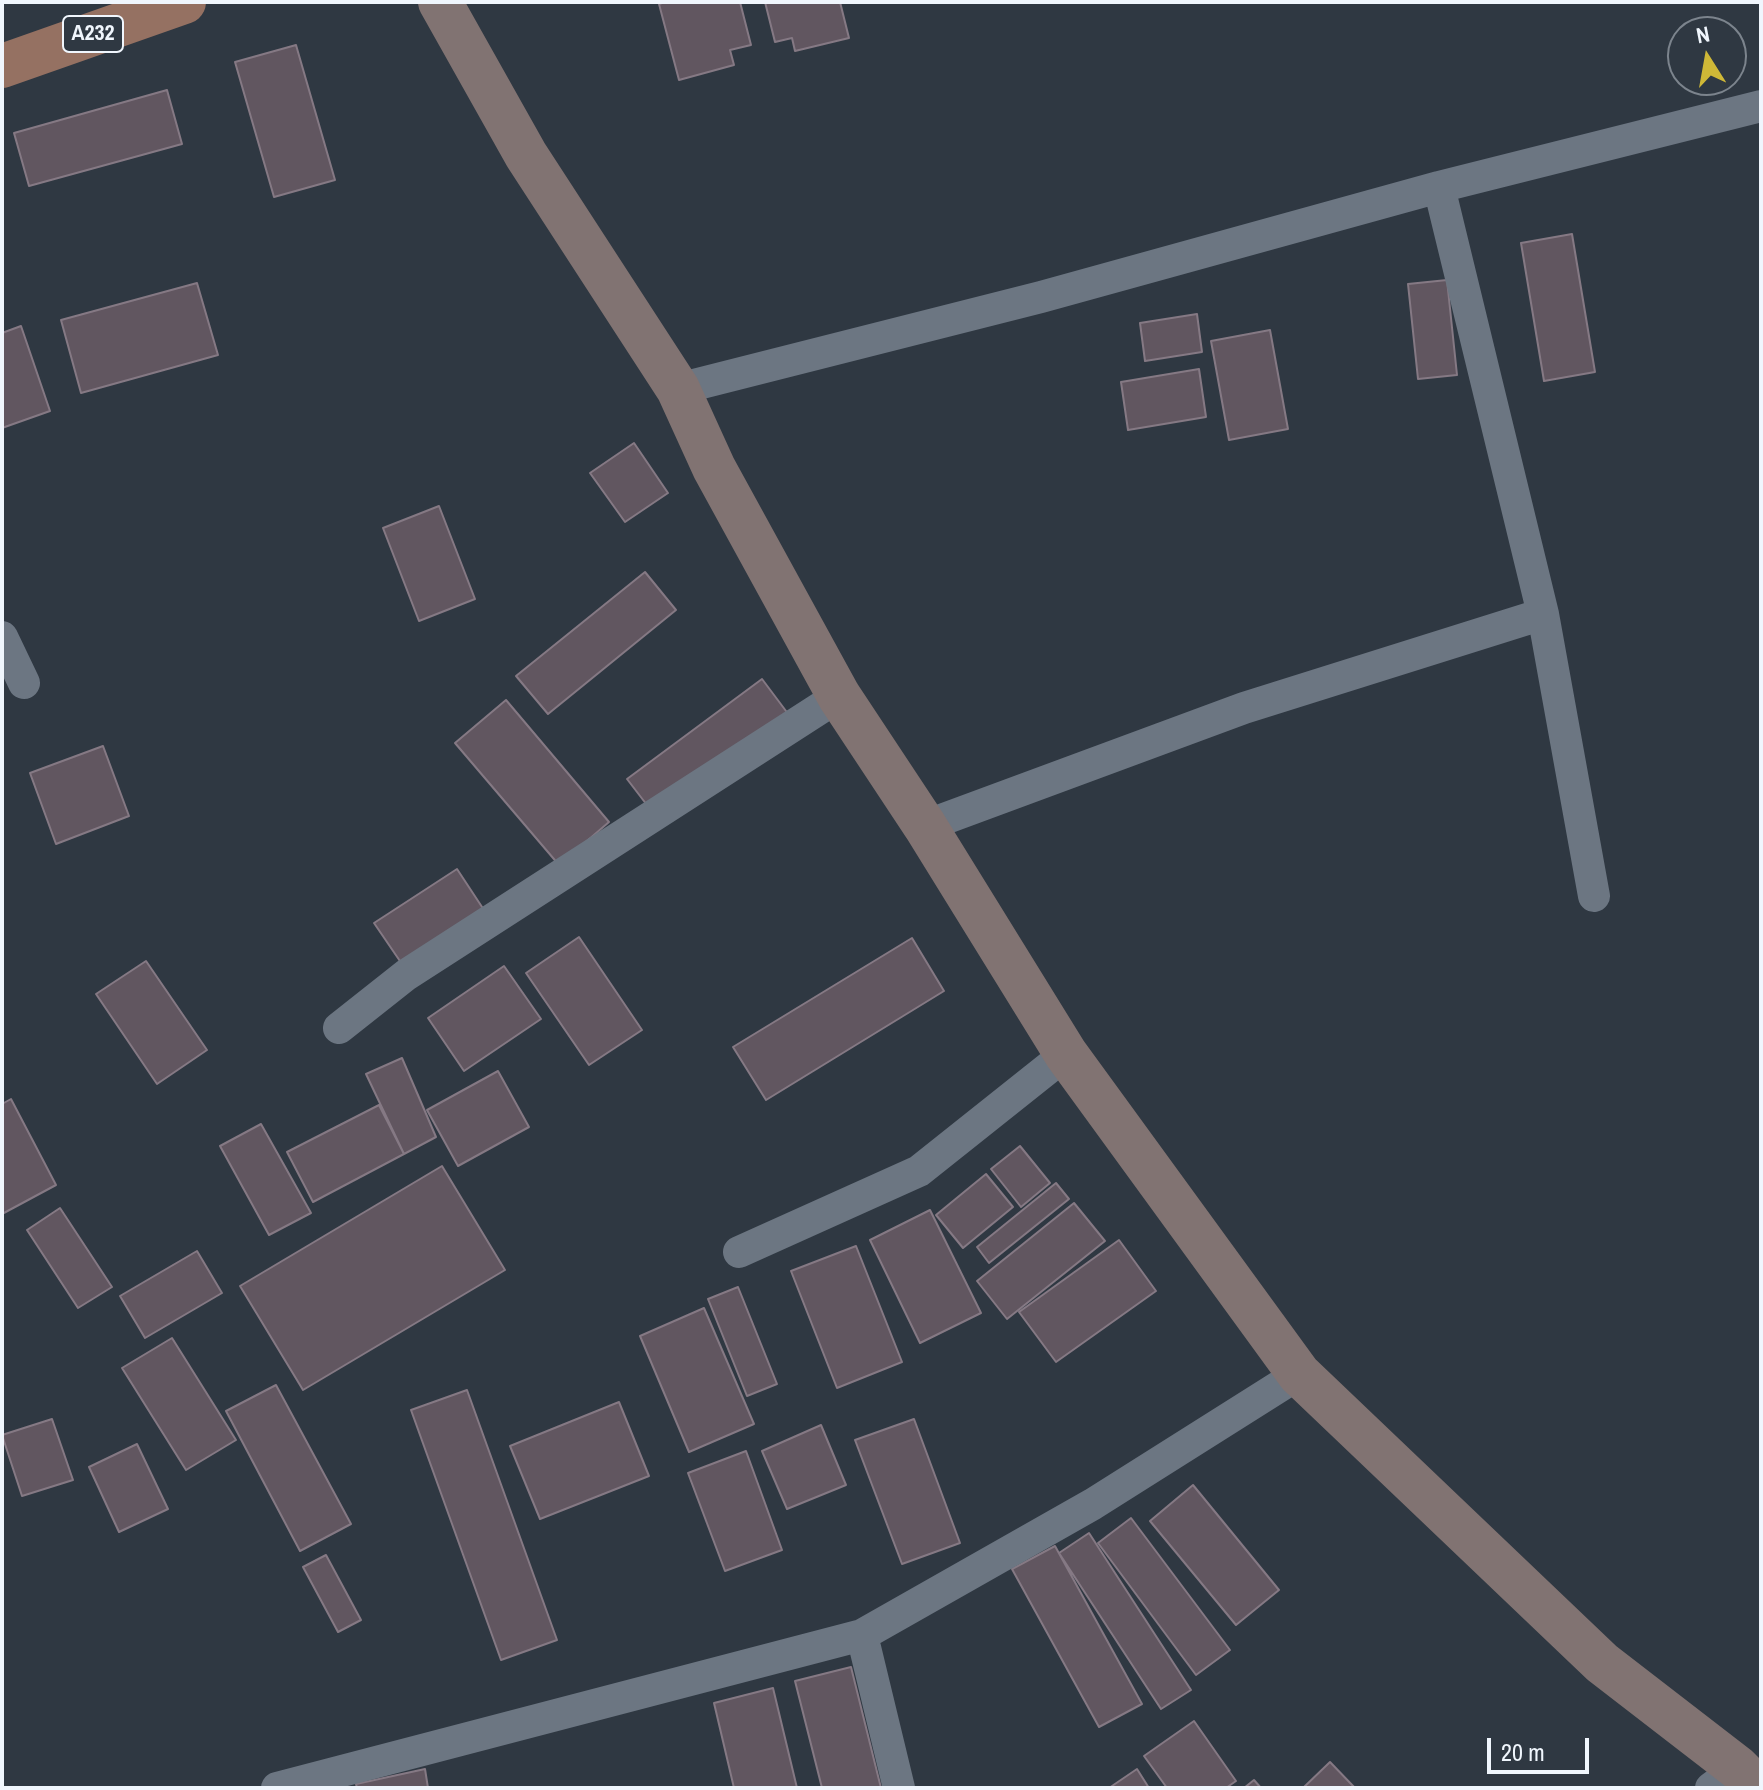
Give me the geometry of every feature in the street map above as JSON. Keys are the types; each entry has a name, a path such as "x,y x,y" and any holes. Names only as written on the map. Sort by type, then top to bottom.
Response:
{"main road":[{"name":"A232","path":"2,66 184,2"},
{"path":"440,2 526,155 678,389 714,468 839,696 925,826 1066,1054 1299,1374 1602,1663 1735,1781"}],"street":[{"path":"678,389 1041,297 1439,187 1761,106"},
{"path":"1439,187 1543,614 1594,896"},
{"path":"925,826 1244,708 1543,614"},
{"path":"2,637 24,683"},
{"path":"339,1028 406,975 839,696"},
{"path":"739,1252 919,1171 1066,1054"},
{"path":"277,1788 862,1635 1093,1504 1299,1374"},
{"path":"862,1635 899,1788"}],"building":[{"path":"740,2 751,45 730,50 734,65 679,80 659,4"},
{"path":"765,2 840,2 849,38 795,51 792,38 775,42"},
{"path":"296,45 335,180 274,197 235,62"},
{"path":"167,90 182,144 29,186 14,133"},
{"path":"1572,234 1595,372 1544,381 1521,243"},
{"path":"1447,280 1457,375 1418,379 1408,284"},
{"path":"197,283 218,355 81,393 61,320"},
{"path":"1197,314 1202,352 1145,361 1140,323"},
{"path":"21,326 50,411 2,428 2,333"},
{"path":"1270,330 1288,429 1229,440 1211,341"},
{"path":"1199,369 1206,417 1128,430 1121,382"},
{"path":"634,443 668,493 625,522 590,473"},
{"path":"439,506 475,599 419,621 383,528"},
{"path":"645,572 676,610 548,714 516,676"},
{"path":"762,679 795,723 660,822 627,779"},
{"path":"506,700 609,822 559,865 455,743"},
{"path":"103,746 129,816 56,844 30,773"},
{"path":"457,869 486,913 404,967 374,923"},
{"path":"579,937 642,1030 589,1065 526,973"},
{"path":"912,938 944,991 766,1100 733,1047"},
{"path":"146,961 207,1050 157,1084 96,994"},
{"path":"504,966 541,1019 464,1071 428,1018"},
{"path":"402,1058 436,1137 404,1154 366,1074"},
{"path":"498,1071 529,1127 458,1166 427,1110"},
{"path":"11,1099 56,1185 2,1214 2,1104"},
{"path":"379,1105 404,1154 313,1202 287,1152"},
{"path":"261,1124 311,1213 269,1235 220,1146"},
{"path":"1020,1146 1050,1183 1021,1207 991,1169"},
{"path":"442,1166 505,1270 303,1390 240,1286"},
{"path":"986,1174 1013,1207 963,1248 936,1215"},
{"path":"1056,1183 1069,1199 989,1263 977,1247"},
{"path":"1074,1203 1105,1241 1007,1319 977,1281"},
{"path":"60,1208 112,1287 78,1308 27,1230"},
{"path":"930,1210 981,1313 920,1343 870,1240"},
{"path":"1119,1240 1156,1291 1056,1362 1019,1312"},
{"path":"856,1246 902,1362 837,1388 791,1271"},
{"path":"197,1251 222,1293 145,1338 120,1296"},
{"path":"738,1287 777,1384 747,1396 708,1299"},
{"path":"704,1308 754,1424 689,1452 640,1336"},
{"path":"172,1338 236,1440 186,1470 122,1368"},
{"path":"276,1385 351,1524 300,1551 226,1411"},
{"path":"467,1390 557,1640 501,1660 411,1410"},
{"path":"619,1402 649,1476 540,1519 510,1446"},
{"path":"52,1419 73,1480 22,1496 2,1435"},
{"path":"914,1419 960,1543 902,1564 855,1440"},
{"path":"821,1425 846,1485 787,1509 762,1451"},
{"path":"137,1444 168,1509 119,1532 89,1467"},
{"path":"746,1451 782,1550 725,1571 688,1473"},
{"path":"1193,1485 1279,1590 1236,1625 1150,1521"},
{"path":"1131,1518 1230,1650 1196,1675 1098,1543"},
{"path":"1089,1533 1191,1690 1161,1709 1059,1553"},
{"path":"1055,1546 1142,1704 1099,1727 1012,1569"},
{"path":"326,1555 361,1620 338,1632 303,1567"},
{"path":"851,1667 881,1788 822,1788 795,1681"},
{"path":"773,1688 797,1788 734,1788 714,1703"},
{"path":"1194,1721 1236,1781 1226,1788 1167,1788 1144,1756"},
{"path":"1330,1762 1355,1788 1303,1788"},
{"path":"425,1769 428,1788 357,1788 356,1784"},
{"path":"1137,1769 1149,1788 1109,1788"},
{"path":"1254,1780 1261,1788 1244,1788"}]}
